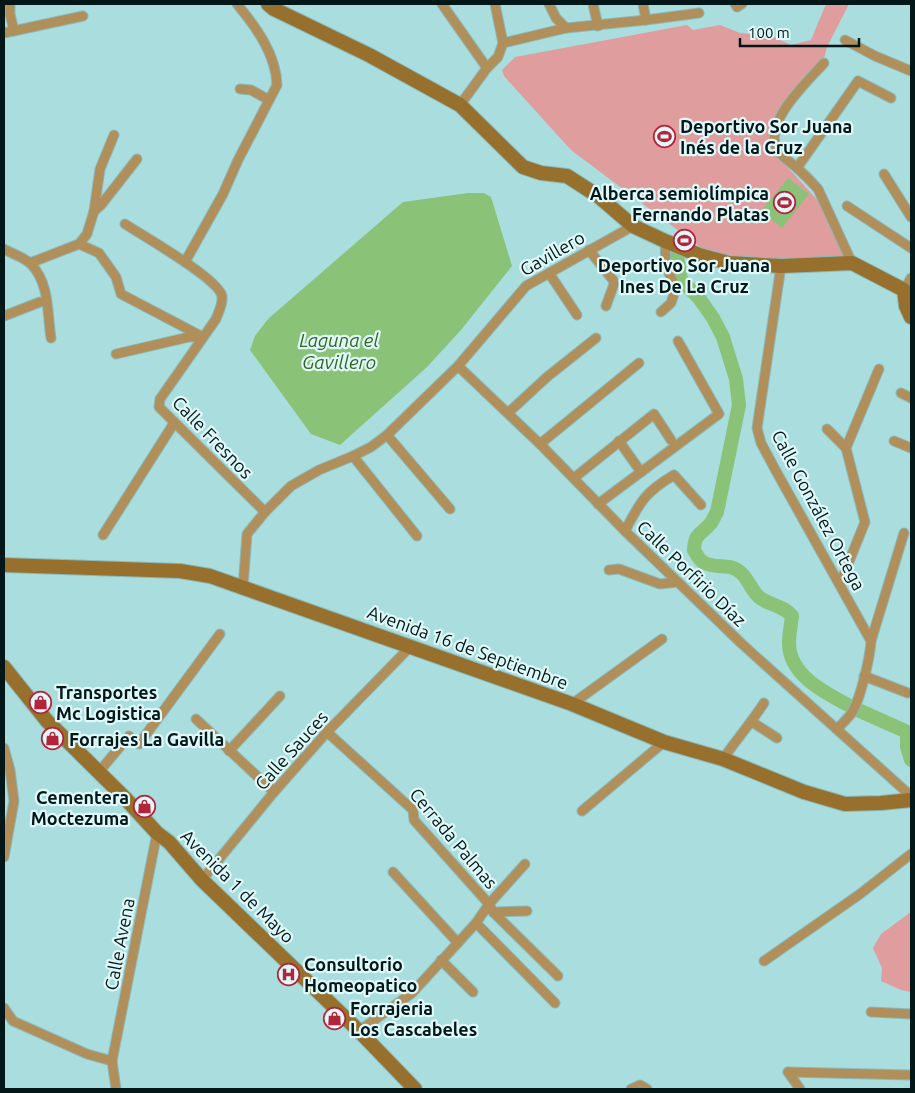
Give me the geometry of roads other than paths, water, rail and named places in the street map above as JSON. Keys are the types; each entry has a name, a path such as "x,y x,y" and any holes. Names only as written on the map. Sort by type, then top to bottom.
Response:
{"main road":[{"path":"268,4 274,9 369,55 460,105 524,167 541,174 567,176 598,196 633,226 699,255 729,263 781,266 852,263 908,284 906,306 911,317"},
{"name":"Avenida 16 de Septiembre","path":"4,565 180,571 210,576 572,704 664,742 723,759 804,792 845,804 911,800"},
{"name":"Avenida 1 de Mayo","path":"4,666 47,721 157,833 169,842 202,880 359,1031 415,1089"}],"street":[{"path":"10,4 14,31"},
{"path":"185,262 223,194 277,85 274,64 258,31 237,4"},
{"path":"442,4 487,68"},
{"path":"460,105 487,68 498,57 503,43 495,4"},
{"path":"549,4 556,18 566,28"},
{"path":"593,4 598,26"},
{"path":"643,4 646,20"},
{"path":"735,4 737,7 742,4"},
{"path":"503,43 566,28 598,26 699,13"},
{"path":"4,33 83,16"},
{"path":"845,40 875,56 911,71"},
{"path":"824,63 782,112 776,127 774,143 779,152 818,189 852,263"},
{"path":"797,168 858,81 891,98"},
{"path":"240,89 251,90 269,100"},
{"path":"30,263 80,244 87,234 94,211 100,169 114,135"},
{"path":"94,211 101,205 137,159"},
{"path":"884,174 911,217"},
{"path":"847,206 911,248"},
{"name":"Calle Fresnos","path":"125,224 185,262 212,282 222,296 222,306 219,312 158,403 161,411 265,512"},
{"name":"Gavillero","path":"243,587 247,534 265,512 291,486 319,470 372,447 388,435 458,366 526,286 633,226"},
{"path":"661,312 671,303 674,294 674,283 666,266 665,241"},
{"path":"80,244 99,253 116,277 122,294 203,337"},
{"path":"4,249 30,263 40,277 49,302 48,318 51,338"},
{"path":"589,250 613,280 614,284 606,306"},
{"name":"Calle González Ortega","path":"781,266 757,428 761,443 871,642"},
{"path":"549,272 578,315"},
{"path":"4,316 40,302"},
{"path":"116,354 189,337 203,337"},
{"path":"508,413 596,338"},
{"path":"598,504 719,414 678,341"},
{"path":"540,444 638,363"},
{"name":"Calle Porfirio Díaz","path":"458,366 540,444 625,531 742,644 911,796"},
{"path":"846,448 879,369"},
{"path":"900,393 911,398"},
{"path":"574,478 654,414 671,440"},
{"path":"103,535 174,423"},
{"path":"827,428 846,448 865,522 840,584"},
{"path":"388,435 450,510"},
{"path":"619,441 641,472"},
{"path":"894,441 911,448"},
{"path":"353,456 417,536"},
{"path":"625,531 640,503 656,486 674,475 701,504"},
{"path":"838,729 852,713 904,533"},
{"path":"609,570 620,569 660,584 678,582"},
{"path":"98,773 129,736 139,744 220,634"},
{"path":"572,704 662,639"},
{"name":"Calle Sauces","path":"202,880 274,792 327,732 410,647"},
{"path":"864,676 908,693"},
{"path":"230,751 280,696"},
{"path":"723,759 742,731 752,722 764,703"},
{"path":"196,719 274,792"},
{"path":"752,722 777,738"},
{"name":"Cerrada Palmas","path":"327,732 413,810 414,820 491,908 558,976"},
{"path":"582,811 664,742"},
{"path":"4,748 7,773 14,801 6,833 4,857"},
{"name":"Calle Avena","path":"112,1064 157,833"},
{"path":"764,961 860,894 911,854"},
{"path":"359,1031 412,993 440,960 491,908 525,864"},
{"path":"393,872 458,943"},
{"path":"491,908 527,911"},
{"path":"476,922 555,1003"},
{"path":"440,960 473,992"},
{"path":"4,1008 13,1021 112,1064 116,1085"},
{"path":"871,1012 911,1014"},
{"path":"800,1089 788,1072 911,1075"},
{"path":"631,1089 640,1085 647,1089"}],"water":[{"name":"Alberca semiolímpica Fernando Platas","path":"788,178 809,194 782,228 761,211"},
{"name":"Laguna el Gavillero","path":"468,193 484,193 491,197 512,266 461,330 427,367 340,445 311,434 250,350 255,336 268,319 403,202"}],"waterway":[{"path":"677,256 681,280 699,298 723,337 736,379 739,405 717,512 711,523 697,537 694,550 703,562 712,566 736,569 743,575 759,597 788,612 792,616 789,643 795,665 802,674 821,690 852,707"},
{"path":"858,710 905,731 911,760"}],"place":[{"name":"Deportivo Sor Juana Inés de la Cruz","path":"664,136"},
{"name":"Alberca semiolímpica Fernando Platas","path":"785,203"},
{"name":"Deportivo Sor Juana Ines De La Cruz","path":"684,240"},
{"name":"Transportes Mc Logistica","path":"40,702"},
{"name":"Forrajes La Gavilla","path":"53,739"},
{"name":"Cementera Moctezuma","path":"145,807"},
{"name":"Consultorio Homeopatico","path":"288,974"},
{"name":"Forrajeria Los Cascabeles","path":"334,1018"}]}
